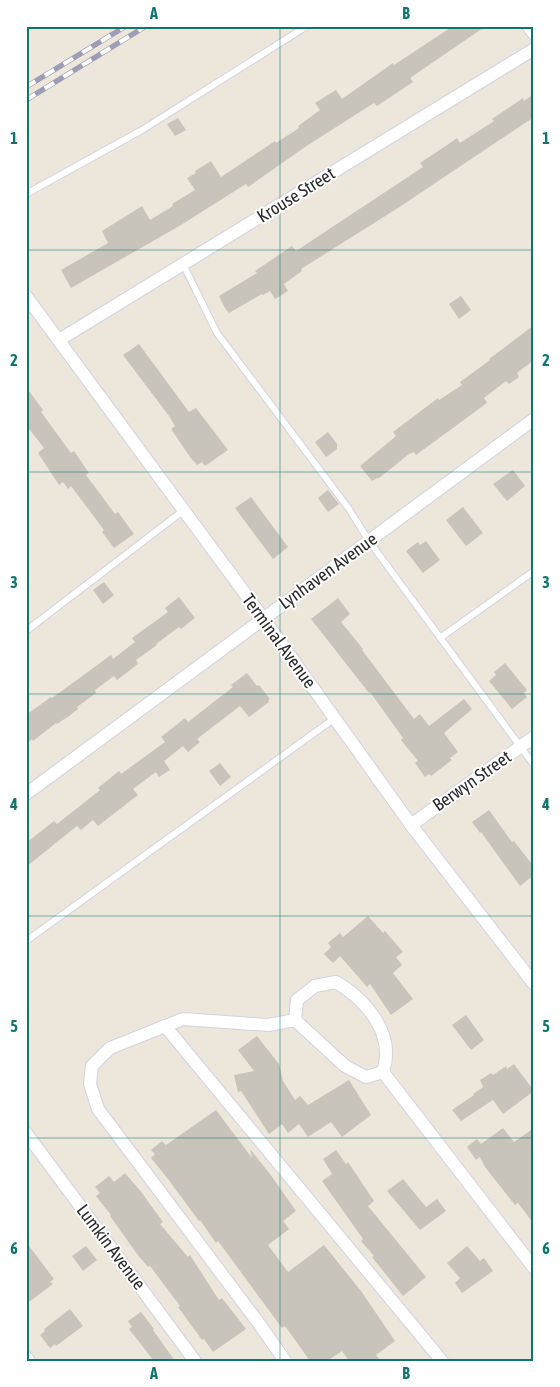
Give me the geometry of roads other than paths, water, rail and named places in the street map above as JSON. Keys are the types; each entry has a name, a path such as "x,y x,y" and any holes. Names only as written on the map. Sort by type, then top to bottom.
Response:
{"street":[{"path":"528,26 534,34"},
{"name":"Krouse Street","path":"59,340 534,49"},
{"name":"Terminal Avenue","path":"26,296 264,618 411,824 534,984"},
{"name":"Lynhaven Avenue","path":"26,794 534,419"},
{"name":"Berwyn Street","path":"411,824 534,737"},
{"path":"295,1020 297,1000 316,986 336,982 350,990 374,1015 385,1040 386,1062 383,1072"},
{"path":"285,1361 98,1109 90,1084 92,1066 110,1048 183,1020 268,1025 295,1020"},
{"path":"295,1020 345,1066 366,1077 383,1072"},
{"path":"165,1026 442,1361"},
{"path":"383,1072 534,1268"},
{"name":"Lumkin Avenue","path":"26,1133 195,1361"},
{"path":"26,1357 29,1361"}],"lane":[{"path":"26,194 142,130 307,26"},
{"path":"183,264 217,333 349,509 369,541 534,765"},
{"path":"26,631 184,510"},
{"path":"440,638 534,571"},
{"path":"26,941 335,718"}],"railway":[{"path":"26,87 126,26"},
{"path":"26,100 146,26"}]}
